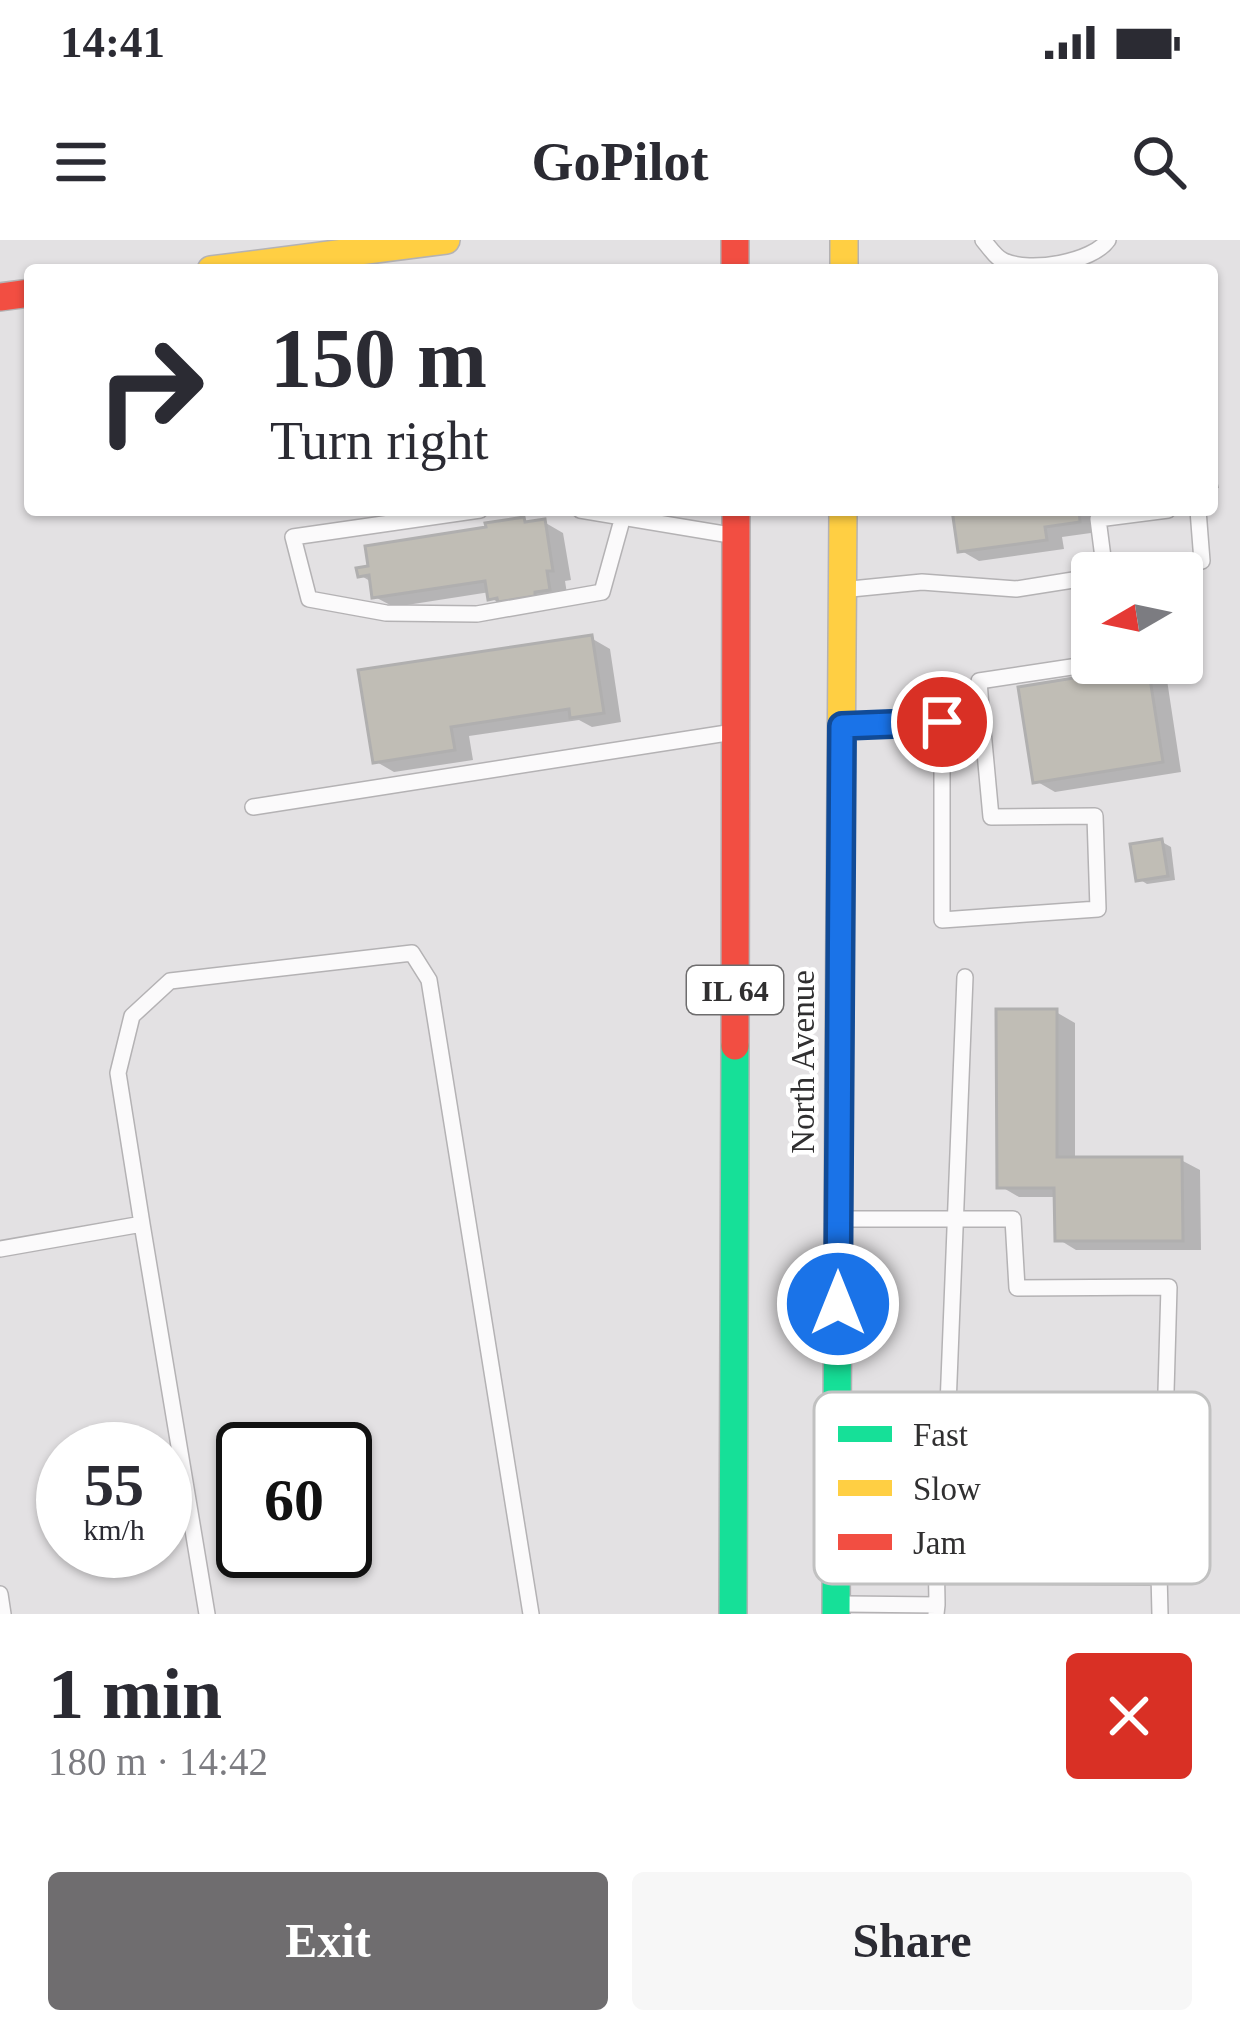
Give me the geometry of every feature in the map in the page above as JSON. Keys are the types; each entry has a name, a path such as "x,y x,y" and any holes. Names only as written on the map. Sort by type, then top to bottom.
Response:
{"main road":[{"path":"261,264 336,255 391,258 433,241"},
{"name":"North Avenue","path":"837,1392 843,516"},
{"name":"North Avenue","path":"733,1614 736,523"}],"lane":[{"path":"983,240 1001,261 1022,264"},
{"path":"1046,264 1095,254 1108,240"},
{"path":"438,516 293,537 309,599 386,613 477,614 602,592 622,520"},
{"path":"605,516 736,523"},
{"path":"1102,552 1098,519 1121,516"},
{"path":"1198,516 1201,552"},
{"path":"842,590 922,582 1016,589 1071,580"},
{"path":"942,722 942,920 1099,909 1095,815 991,817 980,681 1071,667"},
{"path":"842,726 982,720"},
{"path":"253,807 736,731"},
{"path":"206,1614 118,1073 131,1016 170,981 412,953 429,980 532,1614"},
{"path":"949,1392 965,977"},
{"path":"838,1219 1013,1219 1017,1288 1169,1288 1166,1392"},
{"path":"0,1250 142,1224"},
{"path":"1159,1584 1160,1614"},
{"path":"0,1594 3,1614"},
{"path":"836,1609 936,1609"}],"building":[{"path":"953,516 1080,516 1080,522 1045,527 1047,540 958,552"},
{"path":"524,517 525,522 545,519 553,571 547,571 550,590 535,592 535,596 488,600 485,581 372,598 369,575 358,577 356,568 368,566 365,546"},
{"path":"592,635 604,713 570,718 569,709 451,727 455,750 373,763 358,670"},
{"path":"1071,678 1071,684 1151,684 1163,762 1033,783 1018,687"},
{"path":"1162,839 1168,876 1136,881 1130,844"},
{"path":"996,1009 1057,1009 1057,1157 1182,1157 1183,1241 1055,1241 1054,1188 997,1188"}],"traffic: fast":[{"path":"733,1614 735,1046"},
{"path":"837,1392 839,1062"},
{"path":"836,1584 836,1614"}],"traffic: slow":[{"path":"258,264 446,240"},
{"path":"844,240 844,264"},
{"path":"839,1062 843,516"}],"traffic: jam":[{"path":"735,240 735,264"},
{"path":"0,297 24,294"},
{"path":"735,1046 736,516"}],"route":[{"path":"838,1304 842,726 942,722"}]}
